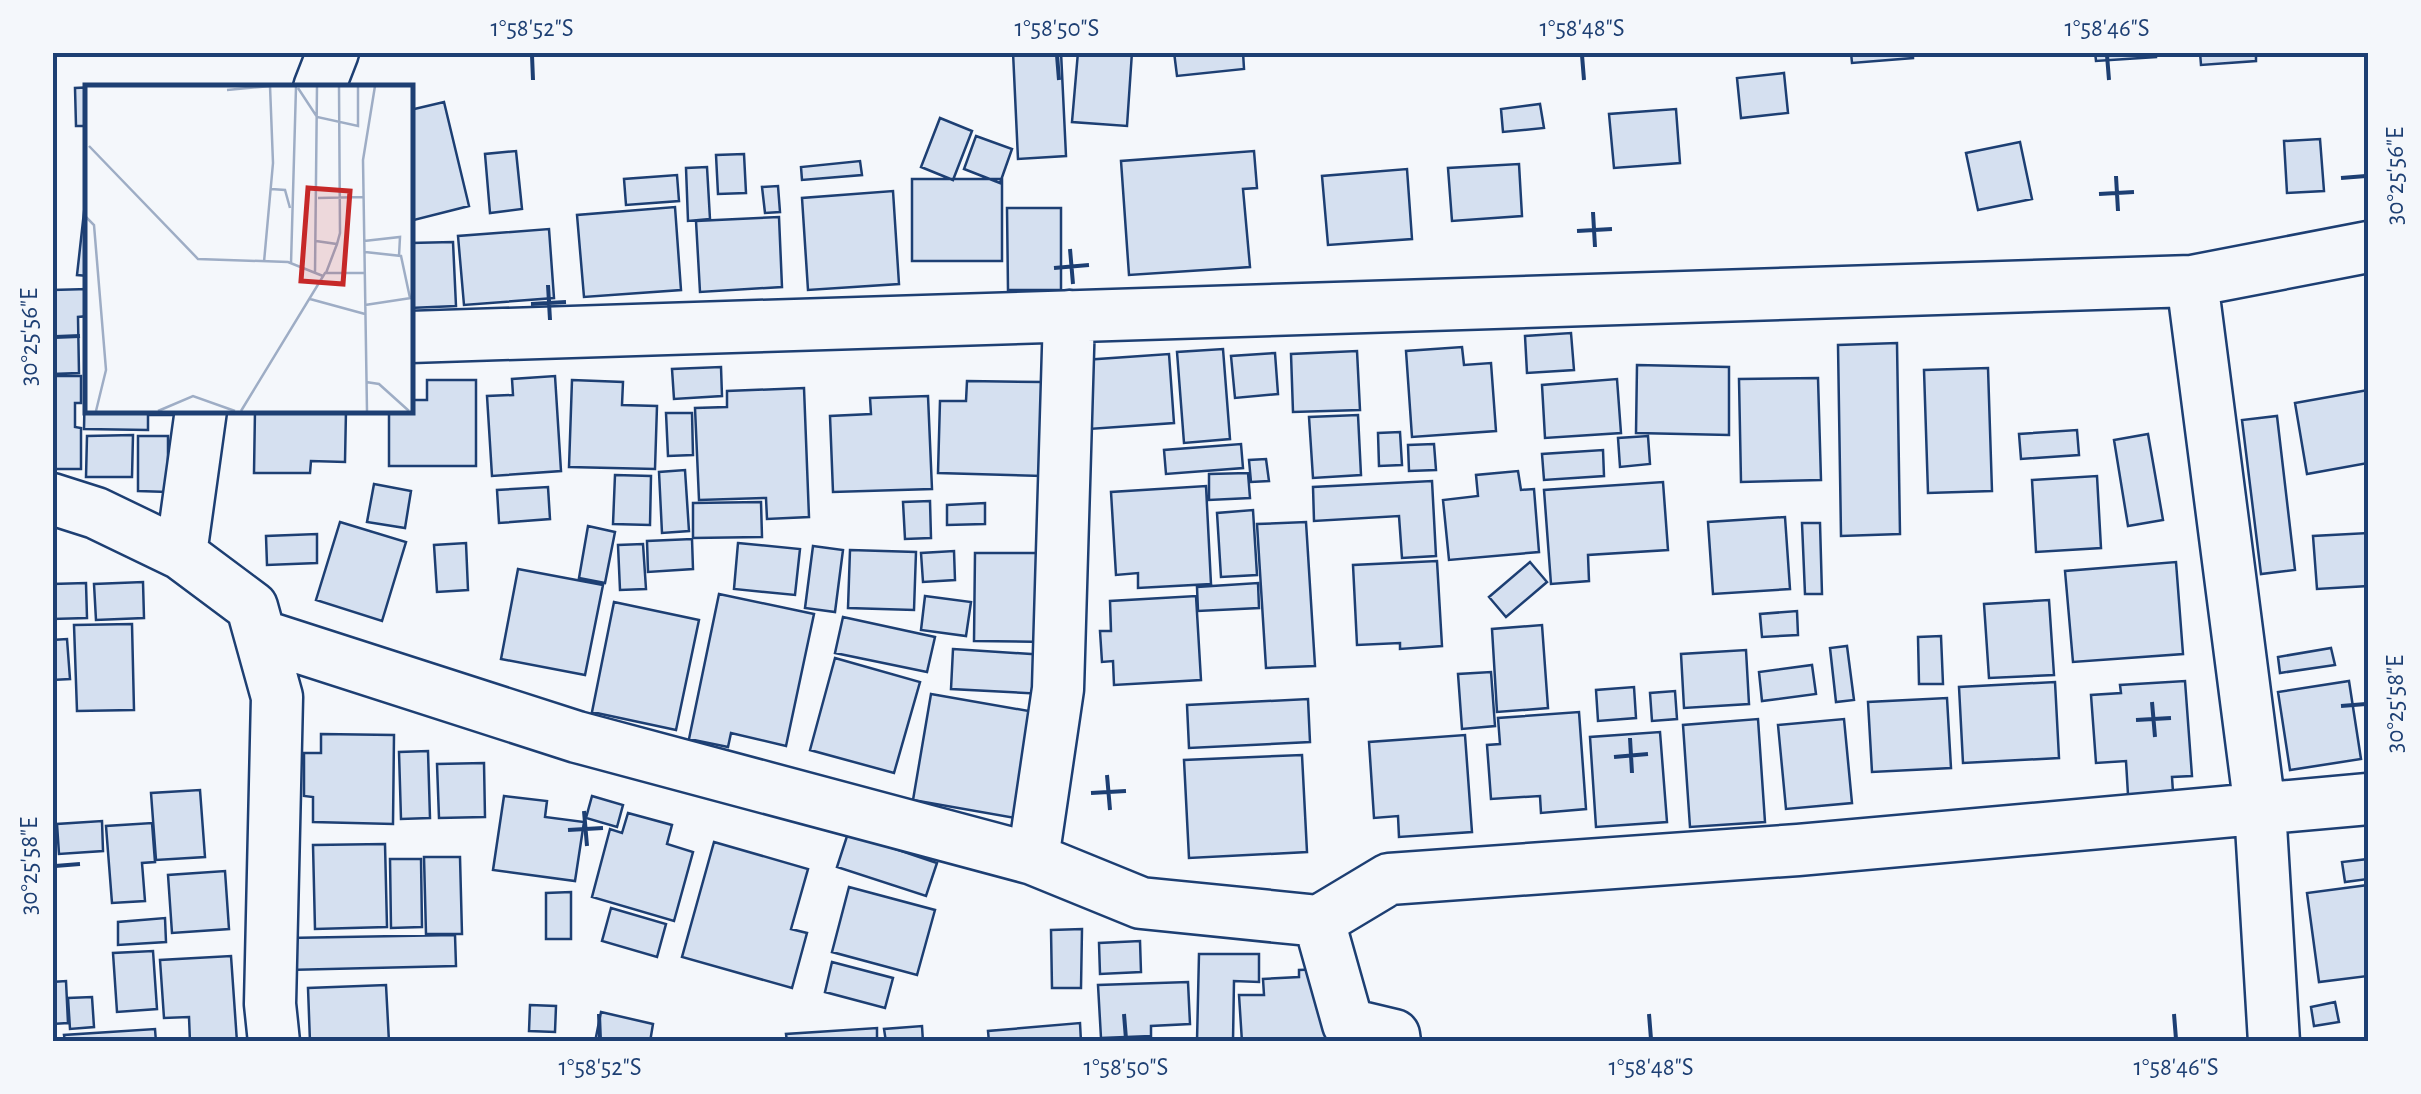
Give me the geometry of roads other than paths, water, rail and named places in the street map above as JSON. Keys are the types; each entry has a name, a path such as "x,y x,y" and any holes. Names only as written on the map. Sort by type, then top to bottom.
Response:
{"street":[{"path":"320,85 333,52"},
{"path":"412,337 2192,281 2368,247"},
{"path":"2192,281 2260,809 2274,1042"},
{"path":"1033,860 1058,690 1069,316"},
{"path":"181,554 201,412"},
{"path":"52,499 96,513 181,554 252,607 277,698 270,1004 274,1042"},
{"path":"260,635 576,737 1033,860 1141,903 1319,921 1389,879 1798,850 2368,799"},
{"path":"1319,921 1348,1024 1394,1035 1394,1042"}]}
